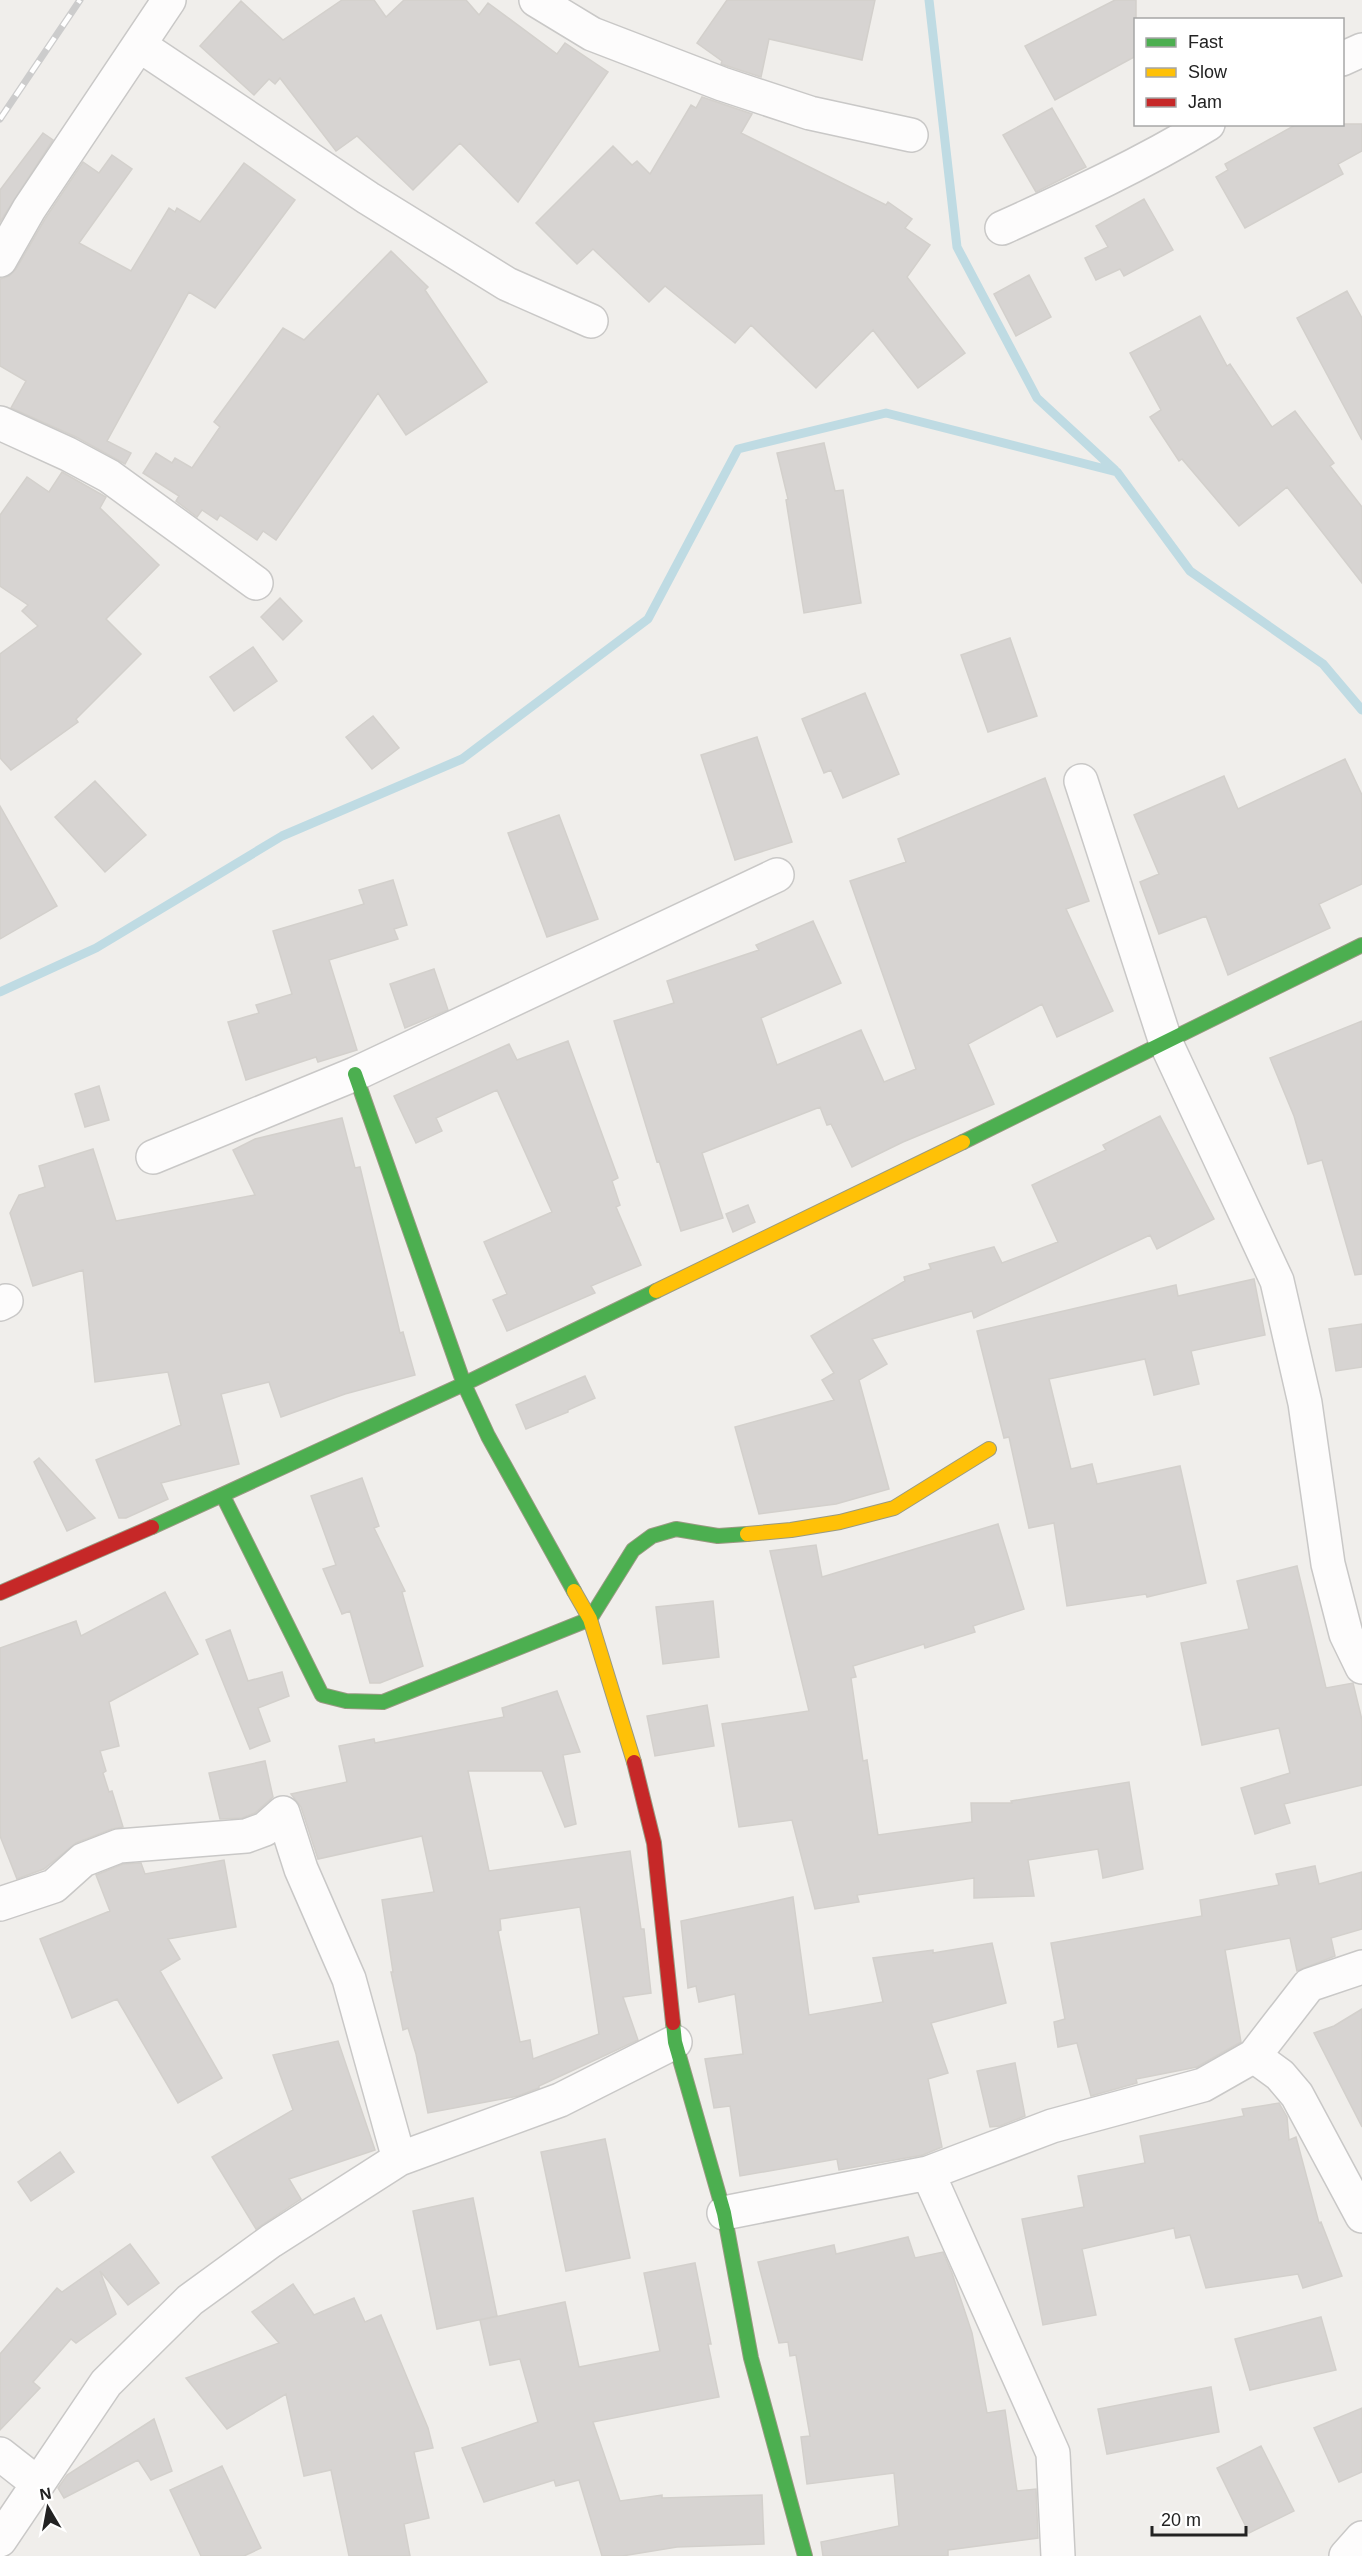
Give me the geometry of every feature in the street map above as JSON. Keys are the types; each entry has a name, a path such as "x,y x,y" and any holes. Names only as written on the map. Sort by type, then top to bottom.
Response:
{"street":[{"path":"0,260 29,209 169,0"},
{"path":"536,0 592,34 723,84 810,113 911,135"},
{"path":"139,45 369,198 507,284 591,321"},
{"path":"1344,58 1362,50"},
{"path":"1002,228 1164,151 1205,126"},
{"path":"0,423 68,454 109,476 256,583"},
{"path":"1081,781 1166,1042 1277,1281 1305,1402 1328,1564 1354,1630 1362,1667"},
{"path":"153,1157 354,1074 777,875"},
{"path":"0,1593 223,1496 464,1384 1362,945"},
{"path":"354,1074 464,1384 488,1436 590,1619 629,1740 654,1843 675,2042 724,2213 752,2358 805,2556"},
{"path":"223,1496 322,1695 345,1701 383,1702 590,1619 633,1550 652,1536 676,1529 718,1536 792,1530 872,1514 894,1508 989,1449"},
{"path":"0,1904 54,1886 83,1860 119,1846 246,1836 265,1829 284,1813 301,1869 349,1979 399,2159"},
{"path":"724,2213 928,2173 1052,2126 1203,2085 1254,2056 1309,1985 1362,1967"},
{"path":"0,2540 105,2383 190,2300 271,2241 399,2159 560,2100 675,2042"},
{"path":"1254,2056 1280,2075 1297,2095 1362,2216"},
{"path":"928,2173 1053,2453 1058,2556"},
{"path":"0,2454 37,2483"},
{"path":"1346,2556 1362,2538"}],"building":[{"path":"342,0 374,0 386,17 404,0 466,0 479,15 488,3 557,54 565,43 608,72 518,202 460,143 413,190 357,136 336,151 280,78 275,84 269,79 254,95 200,46 241,1 283,40"},
{"path":"727,0 875,0 862,60 769,39 761,77 721,64 722,61 697,43"},
{"path":"1115,0 1136,0 1134,57 1055,100 1025,46"},
{"path":"702,97 752,114 741,133 886,205 888,202 912,219 905,228 930,245 907,277 965,353 918,388 873,330 816,388 751,325 735,343 665,286 649,302 593,249 577,264 536,223 613,146 632,165 637,161 650,174 691,105 696,108"},
{"path":"1052,108 1086,167 1036,192 1003,135"},
{"path":"1362,124 1362,151 1338,164 1343,174 1245,228 1216,177 1228,170 1225,164 1293,126"},
{"path":"43,133 53,140 0,222 0,190"},
{"path":"112,155 132,169 79,243 131,271 169,208 175,212 177,208 200,222 244,163 295,200 215,308 189,292 107,441 131,453 125,464 76,437 11,408 26,381 0,366 0,279 9,276 16,269 45,219 83,162 99,173"},
{"path":"1144,199 1173,250 1124,276 1120,269 1096,280 1085,258 1108,247 1096,226"},
{"path":"391,251 428,287 425,290 487,382 406,435 378,393 276,540 263,531 257,540 220,515 217,520 202,510 197,517 176,501 179,496 143,473 156,453 172,463 175,458 192,468 220,427 214,422 283,328 304,340"},
{"path":"1029,275 1051,317 1016,336 994,294"},
{"path":"1347,291 1362,318 1362,440 1297,318"},
{"path":"1200,316 1227,366 1230,364 1272,427 1295,411 1334,463 1330,466 1362,507 1362,583 1287,487 1239,526 1182,459 1179,461 1150,417 1161,410 1130,353"},
{"path":"824,443 835,491 843,490 861,603 804,613 786,500 788,499 777,453"},
{"path":"62,472 106,497 100,508 159,565 106,619 141,654 76,719 78,722 11,770 0,758 0,654 38,626 22,611 28,605 0,586 0,515 27,477 49,492"},
{"path":"280,598 302,621 283,640 261,617"},
{"path":"1010,638 1037,716 988,732 961,655"},
{"path":"253,647 277,681 234,711 210,677"},
{"path":"865,693 899,774 843,798 831,770 824,773 802,719"},
{"path":"373,716 399,748 372,769 346,737"},
{"path":"757,737 792,842 735,860 701,755"},
{"path":"1345,759 1362,795 1362,884 1319,904 1330,928 1228,975 1206,916 1159,934 1140,882 1159,874 1134,815 1224,776 1238,809"},
{"path":"1045,778 1089,901 1066,909 1113,1011 1057,1037 1042,1004 968,1044 994,1104 903,1142 852,1167 831,1124 827,1125 820,1107 702,1153 723,1218 681,1231 659,1161 657,1162 614,1021 674,1003 667,981 759,950 756,945 813,921 841,983 761,1018 777,1065 861,1030 884,1082 916,1069 850,881 906,862 898,839"},
{"path":"95,781 146,835 105,872 55,817"},
{"path":"0,806 57,906 0,939"},
{"path":"559,815 598,919 547,937 508,833"},
{"path":"393,880 407,925 394,929 398,939 329,960 357,1050 318,1062 316,1057 246,1080 228,1022 259,1013 256,1005 292,994 273,931 364,904 359,890"},
{"path":"434,969 448,1010 405,1028 390,984"},
{"path":"1362,1021 1362,1274 1355,1275 1322,1160 1308,1164 1294,1116 1270,1058"},
{"path":"568,1041 618,1178 612,1181 620,1205 616,1207 641,1265 591,1286 595,1293 507,1331 493,1300 507,1294 484,1242 552,1212 497,1090 436,1118 442,1131 416,1143 394,1096 509,1044 517,1060"},
{"path":"99,1086 109,1120 85,1127 75,1094"},
{"path":"1160,1116 1214,1219 1157,1249 1150,1235 974,1318 972,1311 872,1339 887,1364 859,1380 889,1489 836,1504 759,1514 735,1427 834,1400 822,1380 834,1373 811,1336 905,1281 904,1277 931,1269 929,1264 994,1247 1002,1263 1058,1242 1032,1185 1106,1150 1103,1145"},
{"path":"342,1118 355,1168 360,1167 400,1333 403,1332 415,1375 345,1394 281,1417 269,1382 221,1394 239,1464 161,1483 168,1499 126,1518 119,1518 96,1460 181,1425 168,1372 95,1382 83,1270 33,1286 10,1213 19,1195 45,1187 39,1166 93,1149 116,1221 255,1195 233,1150 255,1139"},
{"path":"748,1205 755,1222 733,1232 726,1214"},
{"path":"1254,1279 1265,1335 1191,1351 1199,1384 1154,1395 1145,1359 1049,1379 1071,1469 1092,1464 1097,1484 1180,1466 1206,1583 1147,1597 1146,1594 1067,1606 1054,1523 1029,1528 1009,1437 1004,1438 977,1331 1176,1285 1178,1296"},
{"path":"1362,1324 1362,1367 1336,1371 1329,1329"},
{"path":"585,1376 595,1398 526,1429 516,1405"},
{"path":"39,1458 95,1518 67,1531 34,1462"},
{"path":"362,1478 379,1526 374,1528 405,1591 402,1592 423,1666 380,1683 370,1683 350,1611 342,1614 323,1569 336,1565 311,1496"},
{"path":"998,1524 1024,1609 973,1626 975,1632 925,1648 924,1644 853,1666 856,1677 851,1678 863,1761 867,1760 878,1835 972,1822 971,1803 1012,1803 1011,1801 1129,1782 1143,1869 1103,1878 1098,1849 1028,1860 1034,1896 974,1898 974,1878 857,1895 859,1902 815,1909 792,1820 739,1827 722,1724 809,1711 770,1551 816,1545 822,1577"},
{"path":"1297,1566 1326,1688 1353,1683 1362,1720 1362,1785 1284,1804 1290,1823 1255,1834 1241,1788 1290,1773 1279,1728 1202,1745 1181,1643 1249,1629 1237,1581"},
{"path":"165,1592 198,1654 109,1702 119,1746 100,1751 106,1771 103,1773 109,1792 112,1791 123,1827 76,1843 44,1869 17,1879 0,1836 0,1648 76,1621 81,1636"},
{"path":"713,1601 719,1657 663,1664 656,1607"},
{"path":"230,1630 248,1681 282,1672 289,1696 258,1708 270,1741 250,1749 206,1640"},
{"path":"557,1691 580,1752 563,1755 576,1824 565,1827 542,1771 468,1771 489,1871 630,1851 641,1929 644,1929 651,1993 623,1997 638,2040 518,2096 428,2113 416,2054 408,2028 403,2030 391,1972 393,1972 382,1900 434,1892 422,1836 318,1859 301,1807 291,1794 347,1782 339,1746 374,1739 375,1743 504,1717 502,1708","holes":["580,1907 599,2034 533,2059 530,2040 520,2042 498,1931 501,1930 500,1919"]},
{"path":"707,1705 714,1746 655,1756 647,1716"},
{"path":"265,1761 273,1797 255,1813 242,1818 220,1819 209,1773"},
{"path":"224,1860 236,1927 168,1939 180,1959 160,1971 222,2078 178,2103 117,1999 72,2018 40,1939 110,1911 96,1875 123,1864 141,1863 145,1874"},
{"path":"1315,1866 1319,1884 1362,1872 1362,1929 1331,1938 1335,1956 1297,1971 1290,1938 1225,1950 1241,2042 1197,2067 1136,2079 1137,2083 1091,2096 1077,2043 1058,2047 1054,2022 1065,2019 1051,1943 1202,1916 1200,1900 1279,1885 1276,1874"},
{"path":"793,1897 809,2015 883,2002 873,1958 933,1950 933,1953 992,1943 1006,2003 931,2023 948,2073 928,2079 942,2147 923,2155 839,2170 837,2159 740,2176 730,2106 714,2108 705,2059 743,2054 735,1994 699,2002 696,1986 688,1988 681,1921"},
{"path":"1362,2009 1362,2127 1314,2033 1334,2026"},
{"path":"338,2041 375,2150 289,2179 301,2199 256,2229 212,2157 293,2110 273,2055"},
{"path":"1015,2063 1025,2116 1000,2126 990,2127 977,2071"},
{"path":"1279,2103 1287,2117 1289,2140 1296,2137 1319,2223 1321,2222 1342,2276 1303,2288 1298,2274 1206,2288 1190,2235 1176,2238 1174,2228 1082,2249 1096,2315 1043,2325 1022,2219 1084,2207 1078,2176 1145,2163 1140,2136 1244,2116 1242,2109"},
{"path":"605,2139 630,2258 566,2271 541,2152"},
{"path":"60,2152 74,2172 31,2201 18,2182"},
{"path":"473,2198 497,2316 437,2329 413,2211"},
{"path":"908,2237 915,2258 943,2252 972,2333 987,2413 1005,2410 1017,2491 1036,2489 1038,2538 948,2550 948,2556 823,2556 821,2542 899,2526 894,2473 807,2484 801,2437 810,2436 796,2355 790,2356 788,2342 779,2343 758,2262 834,2245 836,2254"},
{"path":"130,2244 159,2283 128,2305 100,2271 116,2314 76,2343 71,2339 33,2382 40,2388 0,2430 0,2354 57,2288 62,2292"},
{"path":"695,2263 719,2397 593,2422 620,2501 662,2495 662,2498 762,2495 764,2544 677,2547 622,2556 602,2556 579,2480 556,2486 554,2480 484,2502 462,2448 538,2422 520,2359 490,2365 480,2320 565,2302 579,2367 660,2351 644,2273"},
{"path":"293,2284 314,2315 354,2298 365,2322 381,2315 428,2428 433,2448 414,2452 429,2518 404,2524 410,2556 349,2556 331,2470 304,2476 286,2394 227,2429 186,2378 279,2343 252,2312"},
{"path":"1321,2317 1336,2370 1250,2390 1235,2339"},
{"path":"1211,2387 1219,2432 1107,2454 1098,2409"},
{"path":"1362,2408 1362,2472 1339,2482 1314,2428"},
{"path":"154,2419 172,2471 151,2480 138,2460 64,2498 58,2488 67,2475"},
{"path":"1261,2446 1294,2511 1249,2533 1217,2468"},
{"path":"222,2466 261,2548 244,2556 201,2556 170,2490"}],"waterway":[{"path":"929,0 957,247 1037,398 1115,470"},
{"path":"0,992 96,948 282,836 462,759 648,619 738,449 886,413 1117,472 1190,571 1323,664 1362,710"}],"railway":[{"path":"0,119 80,0"}],"traffic: fast":[{"path":"963,1142 1362,945"},
{"path":"355,1074 464,1384 488,1436 574,1591"},
{"path":"152,1527 464,1384 656,1291"},
{"path":"223,1496 322,1695 346,1701 383,1702 590,1619 633,1550 652,1536 676,1529 718,1536 747,1534"},
{"path":"673,2023 675,2042 724,2213 751,2358 805,2556"}],"traffic: slow":[{"path":"656,1291 963,1142"},
{"path":"747,1534 840,1522 894,1508 989,1449"},
{"path":"574,1591 590,1619 634,1762"}],"traffic: jam":[{"path":"0,1593 152,1527"},
{"path":"634,1762 654,1843 673,2023"}]}
